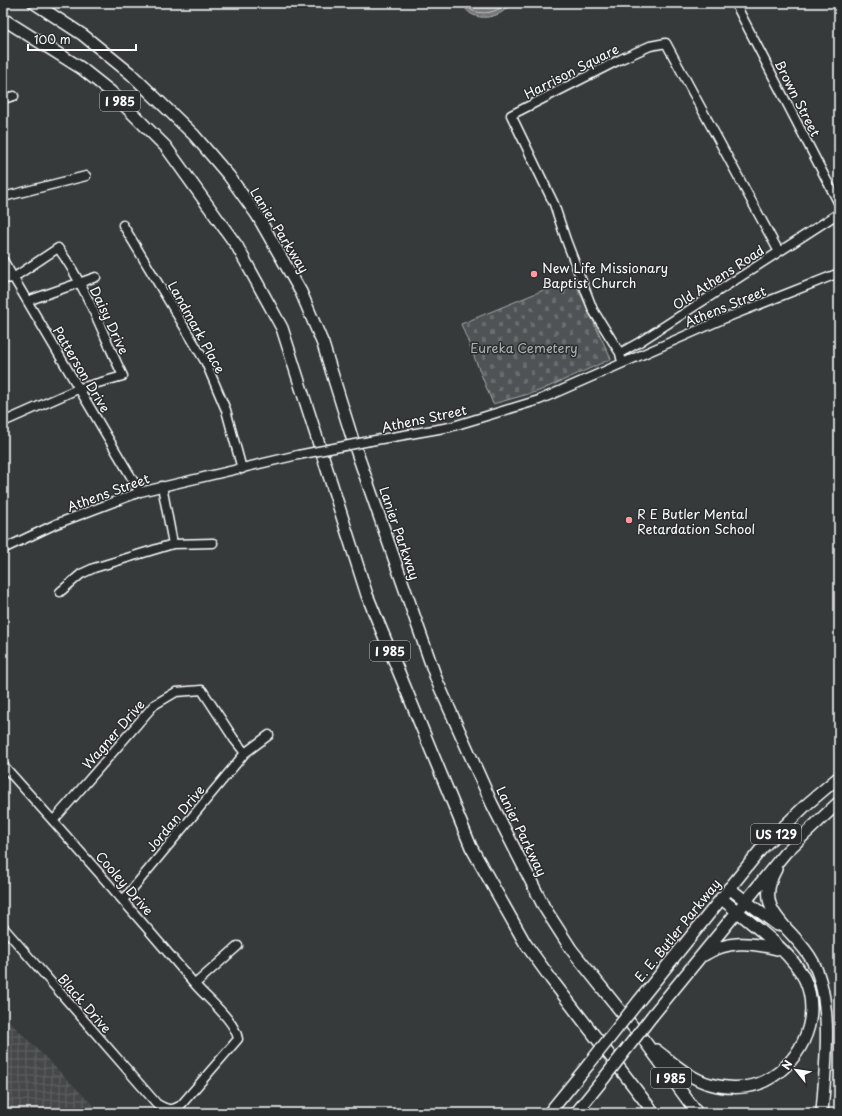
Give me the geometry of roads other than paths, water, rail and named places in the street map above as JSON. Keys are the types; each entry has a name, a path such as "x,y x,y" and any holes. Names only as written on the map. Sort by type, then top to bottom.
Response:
{"highway":[{"name":"Lanier Parkway","path":"34,3 83,35 131,74 194,135 228,176 257,215 301,292 323,344 354,444 437,681 492,804 544,907 567,943 646,1043 697,1113"},
{"name":"I 985","path":"3,19 81,68 110,91 166,147 237,246 282,328 367,595 471,847 525,943 654,1113"},
{"name":"E. E. Butler Parkway","path":"549,1113 729,888 780,828 839,777"},
{"name":"US 129","path":"576,1113 696,960 785,853 839,802"},
{"path":"785,853 771,878 768,891 768,902 773,914 793,936 812,961 823,992 826,1056 822,1113"},
{"path":"729,888 793,936"},
{"path":"646,1043 679,1067 709,1084 745,1086 758,1084 771,1076 789,1064 799,1050 806,1034 811,1009 809,989 804,979 794,963 780,949 721,898"},
{"path":"696,960 717,948 730,944 756,944 780,949"}],"street":[{"name":"Brown Street","path":"735,3 839,204"},
{"name":"Harrison Square","path":"620,353 593,310 554,204 511,115 621,59 650,46 666,43 779,252"},
{"path":"3,99 14,96"},
{"path":"3,197 86,176"},
{"name":"Old Athens Road","path":"620,353 638,343 839,213"},
{"name":"Landmark Place","path":"122,226 206,363 226,410 242,469"},
{"path":"3,279 13,278 58,248 66,258 79,283 96,277"},
{"name":"Patterson Drive","path":"3,260 80,388 140,492"},
{"name":"Athens Street","path":"3,549 56,524 140,492 298,455 450,426 539,400 722,319 839,273"},
{"name":"Daisy Drive","path":"28,301 79,283 123,376 80,388"},
{"path":"620,353 623,364"},
{"path":"3,422 80,388"},
{"path":"162,486 173,544"},
{"path":"60,592 81,574 94,568 173,544 213,542"},
{"name":"Wagner Drive","path":"54,821 154,705 176,692 202,690 245,753"},
{"name":"Jordan Drive","path":"124,899 245,753 269,735"},
{"name":"Cooley Drive","path":"3,765 124,899 195,984 227,1019"},
{"name":"Black Drive","path":"3,927 158,1104 166,1110 174,1110 181,1105 238,1039 237,1033 227,1019"},
{"path":"195,984 238,946"}],"water":[{"path":"463,3 515,3 499,14 481,17 468,11"}],"waterway":[{"path":"287,3 333,7 409,3"}],"place":[{"name":"New Life Missionary Baptist Church","path":"534,274"},
{"name":"R E Butler Mental Retardation School","path":"629,520"}],"park label":[{"name":"Eureka Cemetery","path":"524,347"}]}
